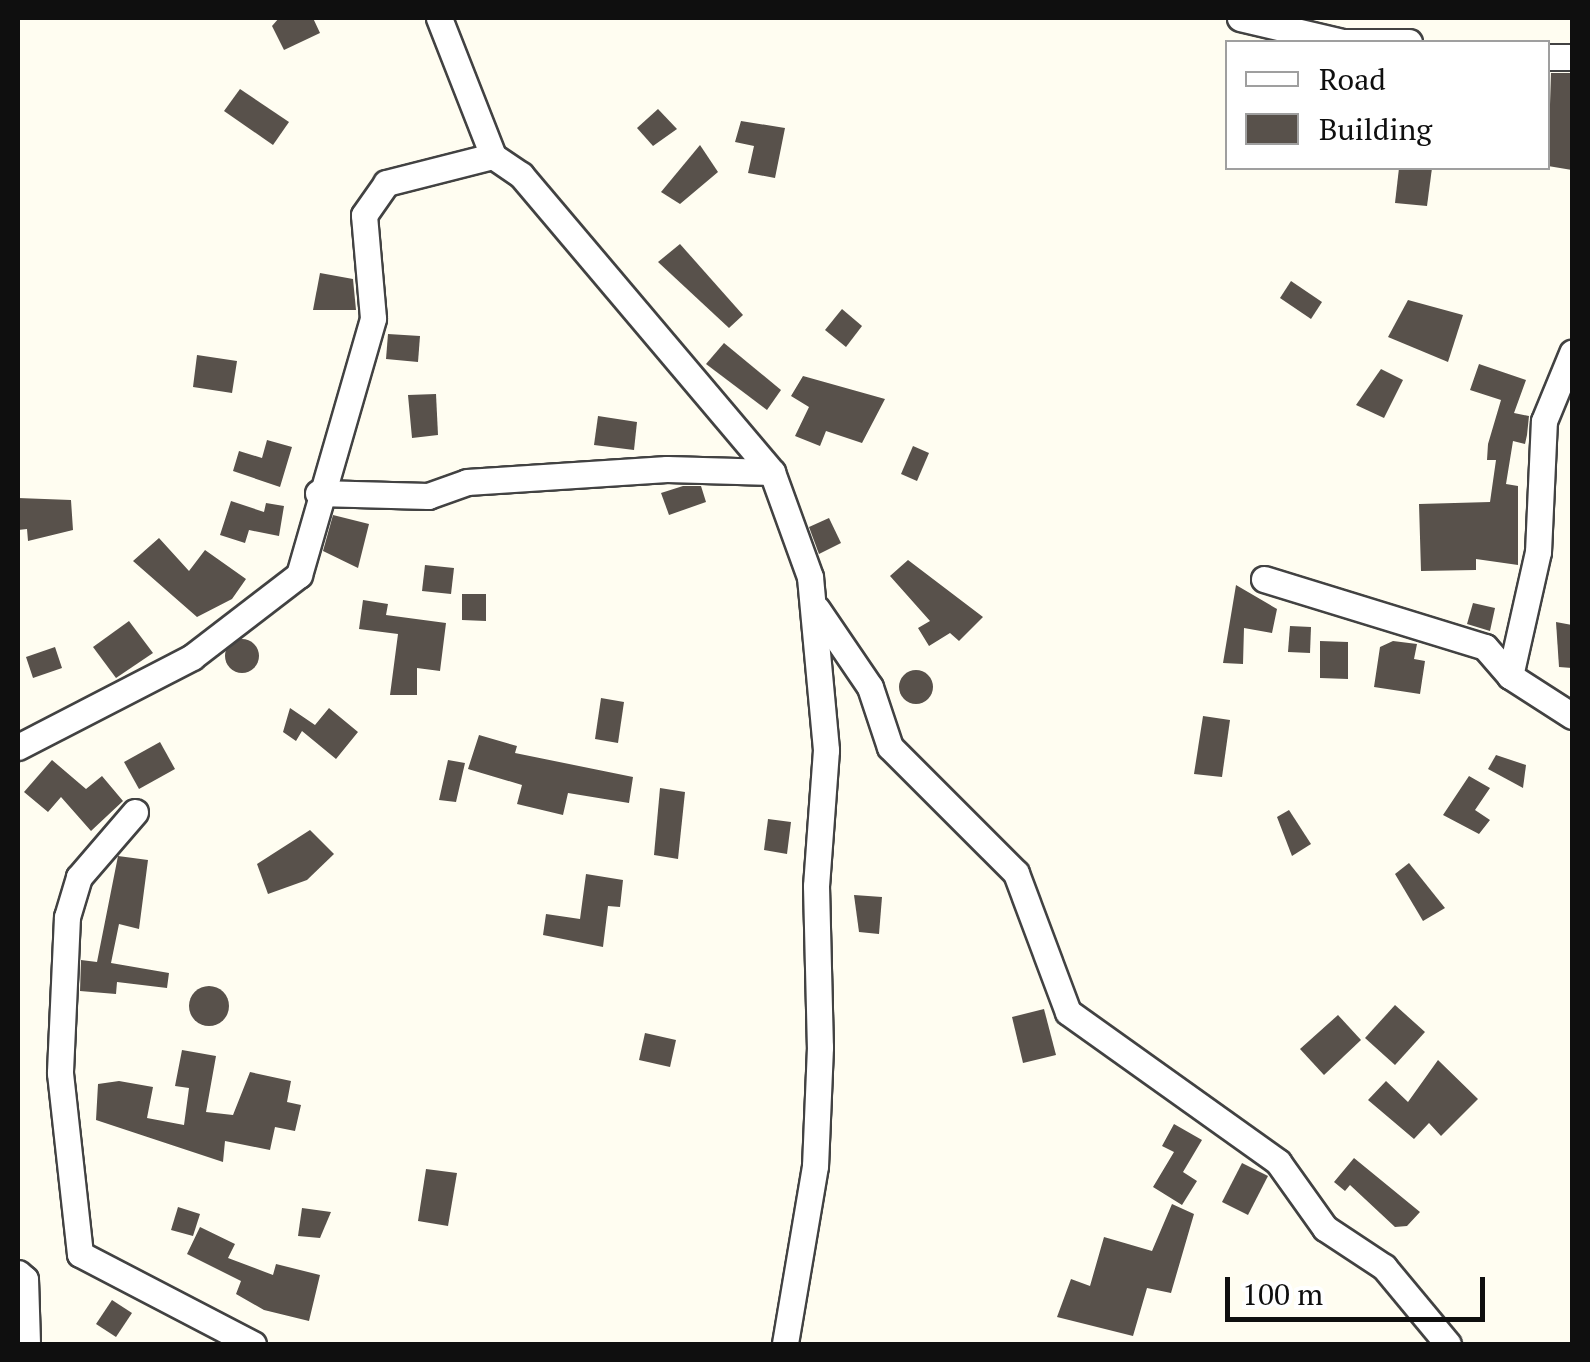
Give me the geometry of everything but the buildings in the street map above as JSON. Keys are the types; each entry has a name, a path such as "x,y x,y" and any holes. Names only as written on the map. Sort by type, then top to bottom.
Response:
{"street":[{"path":"439,18 494,156 521,175 772,472 818,609 870,687 890,747 1016,873 1068,1012 1278,1162 1325,1228 1384,1267 1448,1344"},
{"path":"1253,20 1395,40"},
{"path":"18,747 192,657 299,575 318,493 374,318 364,216 386,183 494,156"},
{"path":"1510,676 1538,552 1544,421 1572,353"},
{"path":"318,493 428,496 466,482 668,469 772,472"},
{"path":"1264,579 1336,607 1437,627 1485,647 1510,676 1572,716"},
{"path":"786,1344 815,1166 826,750 818,609"},
{"path":"136,812 79,877 67,917 60,1072 80,1254 253,1344"},
{"path":"18,1273 26,1344"}]}
